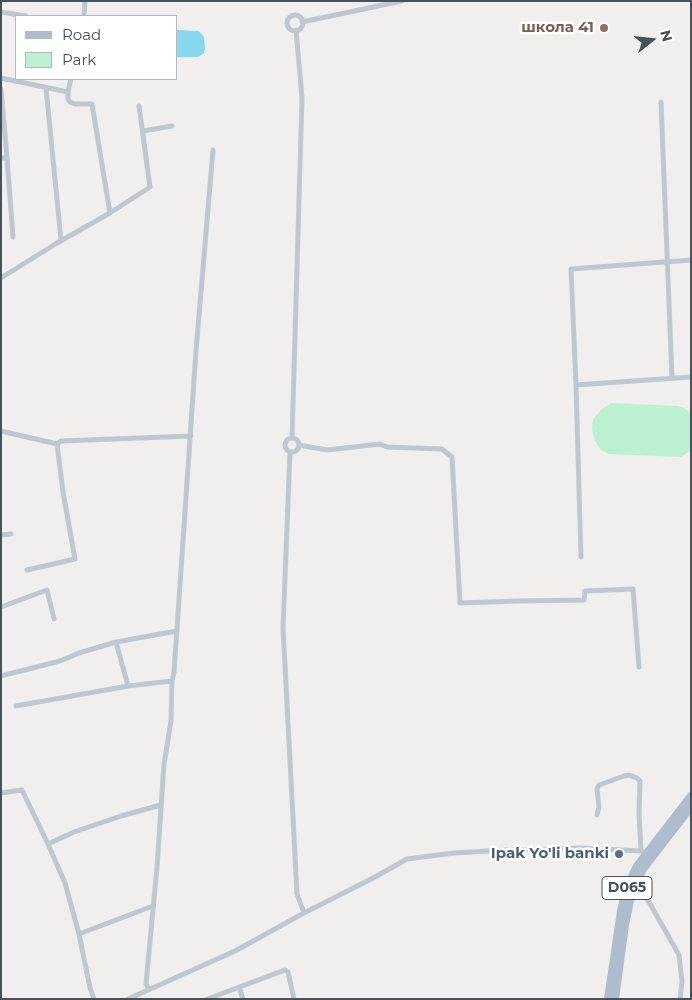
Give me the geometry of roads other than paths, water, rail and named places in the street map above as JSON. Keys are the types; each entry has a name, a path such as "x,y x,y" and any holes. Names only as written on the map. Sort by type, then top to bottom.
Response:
{"main road":[{"name":"D065","path":"608,999 618,924 624,898 637,866 691,796"},
{"name":"D065","path":"615,999 625,925 635,886 643,869 647,854 691,807"}],"street":[{"path":"84,15 85,1"},
{"path":"302,22 402,1"},
{"path":"1,12 20,15"},
{"path":"296,30 288,27 287,22 289,18 296,16 302,22"},
{"path":"296,30 301,26 302,22"},
{"path":"292,438 302,98 296,30"},
{"path":"1,78 68,92"},
{"path":"71,80 68,100 72,104 92,104 110,214"},
{"path":"46,88 61,240"},
{"path":"1,89 4,158 13,237"},
{"path":"661,102 672,378"},
{"path":"1,278 61,240 110,214 150,187 139,106"},
{"path":"142,132 172,126"},
{"path":"149,989 146,984 157,867 160,805 171,721 172,680 196,352 213,150"},
{"path":"581,557 571,269 691,260"},
{"path":"576,385 691,377"},
{"path":"1,431 57,444 61,441 190,436"},
{"path":"292,438 298,441 299,445"},
{"path":"292,438 286,443 287,449 290,452 283,628 297,894 304,913"},
{"path":"28,570 75,559 57,444"},
{"path":"299,445 327,450 380,444 387,447 442,449 452,457 460,603 584,600 584,591 634,589 639,667"},
{"path":"290,452 296,450 299,445"},
{"path":"1,535 11,534"},
{"path":"1,607 48,590 54,619"},
{"path":"1,676 116,642 177,632"},
{"path":"116,642 128,686"},
{"path":"16,706 172,680"},
{"path":"128,999 234,951 407,859 454,853 581,848 647,854 639,814 640,781 638,778 629,775 624,776 598,787 599,807 597,815"},
{"path":"1,793 22,790 66,883 80,934 90,988 94,999"},
{"path":"48,844 74,832 160,805"},
{"path":"635,886 654,910 679,955 682,982 680,999"},
{"path":"80,934 153,906"},
{"path":"207,999 285,970 288,972 294,999"},
{"path":"239,987 243,999"}],"water":[{"path":"178,30 199,31 204,37 204,53 198,57 178,57"}],"place":[{"name":"школа 41","path":"604,28"},
{"name":"Ipak Yo'li banki","path":"619,854"}]}
